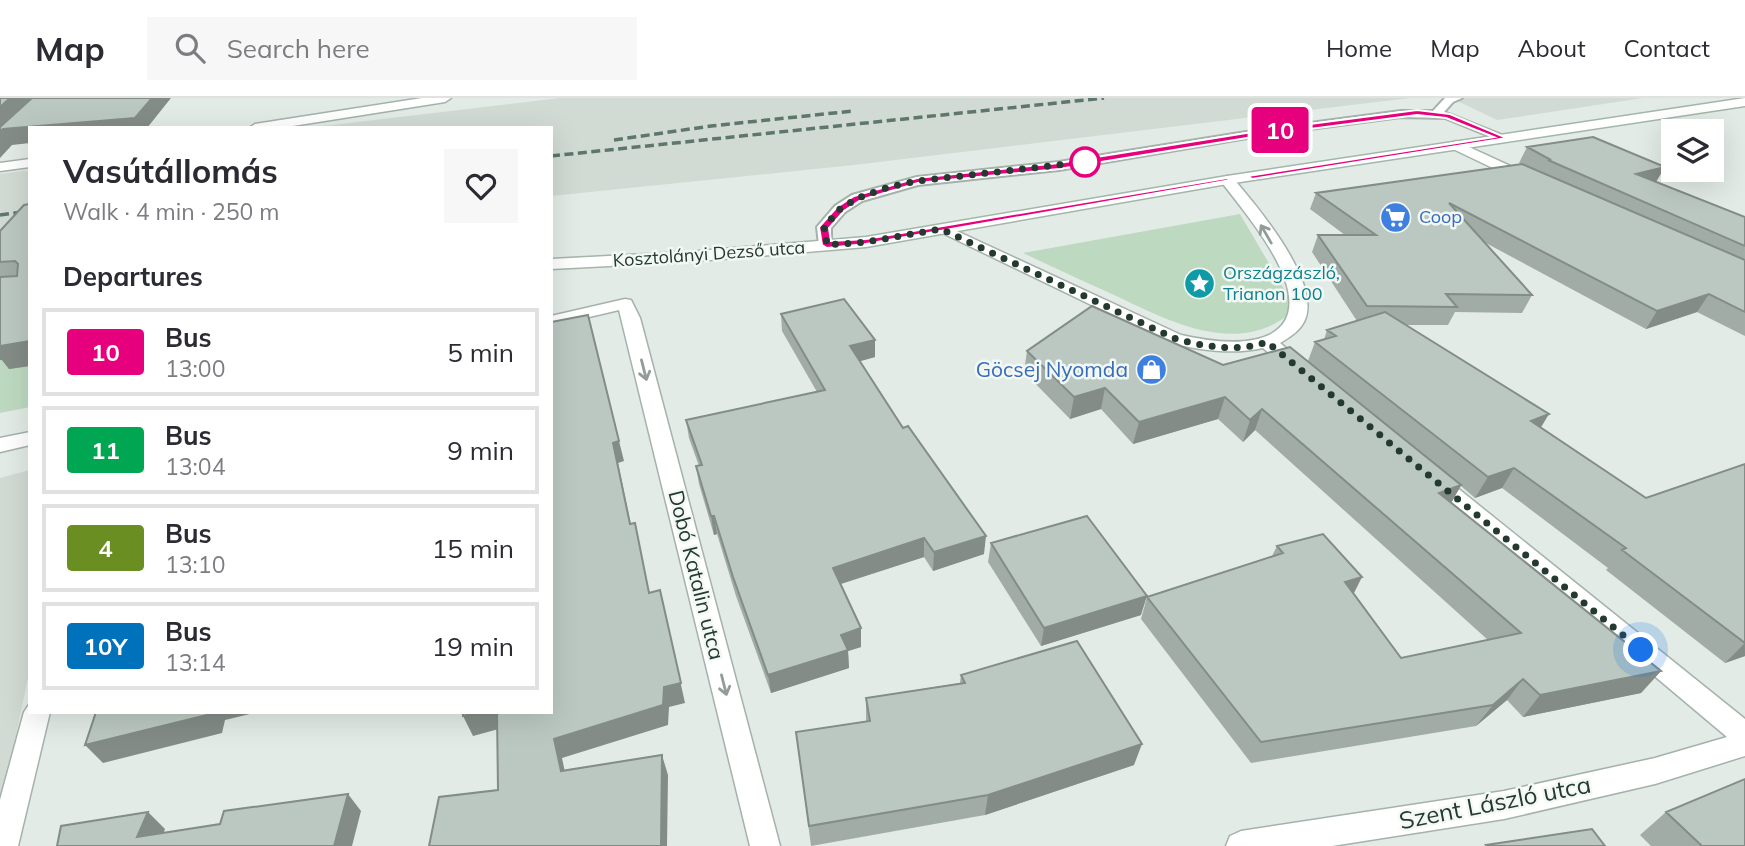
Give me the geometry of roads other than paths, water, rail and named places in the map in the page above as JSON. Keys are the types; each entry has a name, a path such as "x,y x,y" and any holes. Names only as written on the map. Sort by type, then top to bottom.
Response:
{"street":[{"path":"267,126 442,98"},
{"name":"Kosztolányi Dezső utca","path":"553,264 687,257 866,242 1227,180 1745,102"},
{"path":"1456,145 1547,188"},
{"path":"0,167 28,163"},
{"path":"941,229 1176,339 1196,345 1237,348 1267,342 1280,335 1297,320 1299,300 1296,285 1250,206 1227,180"},
{"name":"Dobó Katalin utca","path":"553,321 625,304 631,318 765,846"},
{"path":"1267,342 1310,377"},
{"path":"0,445 28,438"},
{"path":"1416,464 1745,735"},
{"path":"3,846 36,714"},
{"name":"Szent László utca","path":"1241,846 1504,805 1656,771 1745,744"}],"lane":[{"path":"1437,113 1450,99 1457,98"},
{"path":"827,245 824,227 840,209 858,198 917,181 1059,166 1265,132 1388,116 1437,113 1460,119 1503,138"}],"railway":[{"path":"553,156 1104,98"},
{"path":"614,140 711,126 853,111"},
{"path":"0,215 28,211"}],"place":[{"name":"Coop","path":"1396,217"},
{"name":"Országzászló, Trianon 100","path":"1200,283"},
{"name":"Göcsej Nyomda","path":"1151,370"}]}
